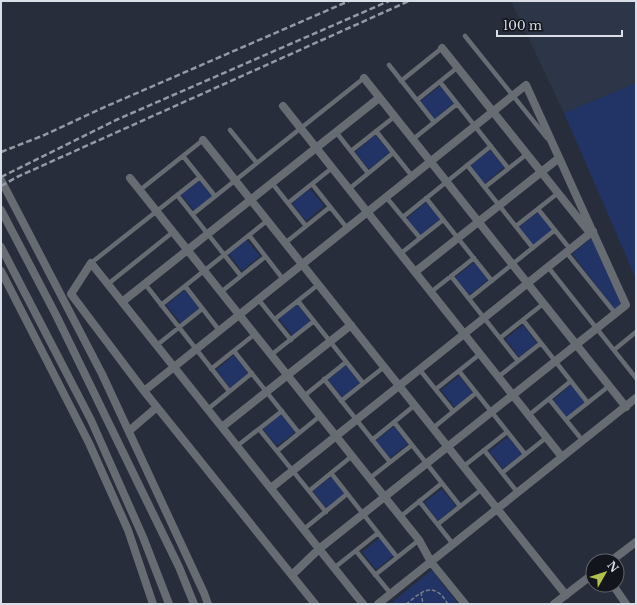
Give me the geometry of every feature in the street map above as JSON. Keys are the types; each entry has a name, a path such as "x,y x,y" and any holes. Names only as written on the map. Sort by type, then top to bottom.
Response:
{"street":[{"path":"442,48 591,232"},
{"path":"364,78 626,407"},
{"path":"144,390 526,85 591,232 626,305 319,549 292,575"},
{"path":"122,302 379,98"},
{"path":"283,106 562,457"},
{"path":"203,140 566,595"},
{"path":"415,272 559,158"},
{"path":"130,178 419,540 431,562 464,604"},
{"path":"1,180 102,374 170,518 208,604"},
{"path":"1,210 56,315 114,433 179,567 194,604"},
{"path":"271,488 591,232"},
{"path":"1,248 91,420 143,537 169,604"},
{"path":"314,604 157,407 71,294 91,263 363,604"},
{"path":"1,271 88,443 128,530 153,604"},
{"path":"222,427 351,325"},
{"path":"378,604 636,398"},
{"path":"129,431 157,407"},
{"path":"622,553 636,542"},
{"path":"554,604 585,580"},
{"path":"618,593 626,604"}],"lane":[{"path":"465,36 554,147"},
{"path":"401,81 442,48"},
{"path":"389,65 434,122"},
{"path":"417,100 458,67"},
{"path":"193,214 364,78"},
{"path":"440,82 508,168"},
{"path":"412,140 457,104"},
{"path":"351,151 394,117"},
{"path":"230,130 256,164"},
{"path":"336,132 368,173"},
{"path":"376,132 412,176"},
{"path":"140,190 203,140"},
{"path":"402,217 491,146"},
{"path":"348,189 394,153"},
{"path":"485,187 527,154"},
{"path":"183,156 215,196"},
{"path":"467,165 533,248"},
{"path":"288,203 332,168"},
{"path":"91,263 200,177"},
{"path":"272,183 306,226"},
{"path":"312,184 347,228"},
{"path":"516,226 558,193"},
{"path":"177,195 241,276"},
{"path":"386,197 420,238"},
{"path":"426,198 492,281"},
{"path":"285,243 330,207"},
{"path":"538,209 615,313"},
{"path":"161,305 268,220"},
{"path":"400,254 443,220"},
{"path":"469,299 555,230"},
{"path":"108,284 173,232"},
{"path":"249,236 283,279"},
{"path":"221,292 265,257"},
{"path":"431,292 474,258"},
{"path":"548,267 636,378"},
{"path":"450,276 518,361"},
{"path":"145,284 195,349 230,391"},
{"path":"275,319 318,284"},
{"path":"184,286 219,330"},
{"path":"258,299 291,340"},
{"path":"298,301 363,383"},
{"path":"500,338 543,304"},
{"path":"157,345 202,309"},
{"path":"522,320 588,403"},
{"path":"272,355 314,321"},
{"path":"614,350 636,332"},
{"path":"211,369 255,334"},
{"path":"498,377 541,343"},
{"path":"234,351 299,433"},
{"path":"436,389 480,354"},
{"path":"304,396 346,362"},
{"path":"341,401 384,366"},
{"path":"420,369 453,412"},
{"path":"459,371 525,454"},
{"path":"208,409 252,373"},
{"path":"324,379 390,462"},
{"path":"529,415 571,381"},
{"path":"566,420 609,386"},
{"path":"433,428 476,393"},
{"path":"549,399 583,441"},
{"path":"372,440 415,405"},
{"path":"237,446 282,411"},
{"path":"277,451 320,416"},
{"path":"394,422 460,506"},
{"path":"259,429 326,512"},
{"path":"464,466 507,432"},
{"path":"502,473 547,437"},
{"path":"370,478 412,445"},
{"path":"484,450 518,493"},
{"path":"309,491 352,456"},
{"path":"331,473 397,557"},
{"path":"400,517 442,483"},
{"path":"438,524 482,489"},
{"path":"304,529 347,494"},
{"path":"419,501 453,544"},
{"path":"334,568 378,533"},
{"path":"375,575 419,540"},
{"path":"356,551 391,594"}],"path":[{"path":"406,604 421,592 432,590 437,592 448,604"},
{"path":"421,592 423,604"}],"shaded area":[{"path":"511,1 636,1 636,83 564,113"},
{"path":"636,83 636,279 564,113"},
{"path":"440,86 454,103 434,120 419,102"},
{"path":"375,135 390,152 369,169 355,152"},
{"path":"490,150 504,167 484,184 470,166"},
{"path":"198,179 212,196 194,211 180,193"},
{"path":"310,189 324,206 306,221 292,203"},
{"path":"426,202 440,219 420,236 406,219"},
{"path":"539,211 553,229 533,246 518,228"},
{"path":"593,237 622,304 615,310 572,254"},
{"path":"246,239 260,256 242,271 228,253"},
{"path":"474,262 489,279 468,296 454,278"},
{"path":"185,290 199,308 181,323 166,305"},
{"path":"297,304 311,322 293,336 279,319"},
{"path":"523,325 537,343 519,357 505,339"},
{"path":"234,355 248,373 230,388 216,370"},
{"path":"346,365 360,383 342,397 328,380"},
{"path":"459,376 473,393 455,408 441,390"},
{"path":"572,384 586,402 566,419 552,401"},
{"path":"281,414 295,432 277,446 263,429"},
{"path":"394,426 408,444 389,459 375,441"},
{"path":"508,437 522,454 503,469 489,451"},
{"path":"331,477 345,494 327,509 313,491"},
{"path":"442,489 456,506 438,521 424,503"},
{"path":"380,538 394,555 376,570 362,552"},
{"path":"432,570 458,604 390,604"}],"railway":[{"path":"1,152 42,136 107,106 349,1"},
{"path":"1,177 116,120 389,1"},
{"path":"1,186 17,177 409,1"}]}
